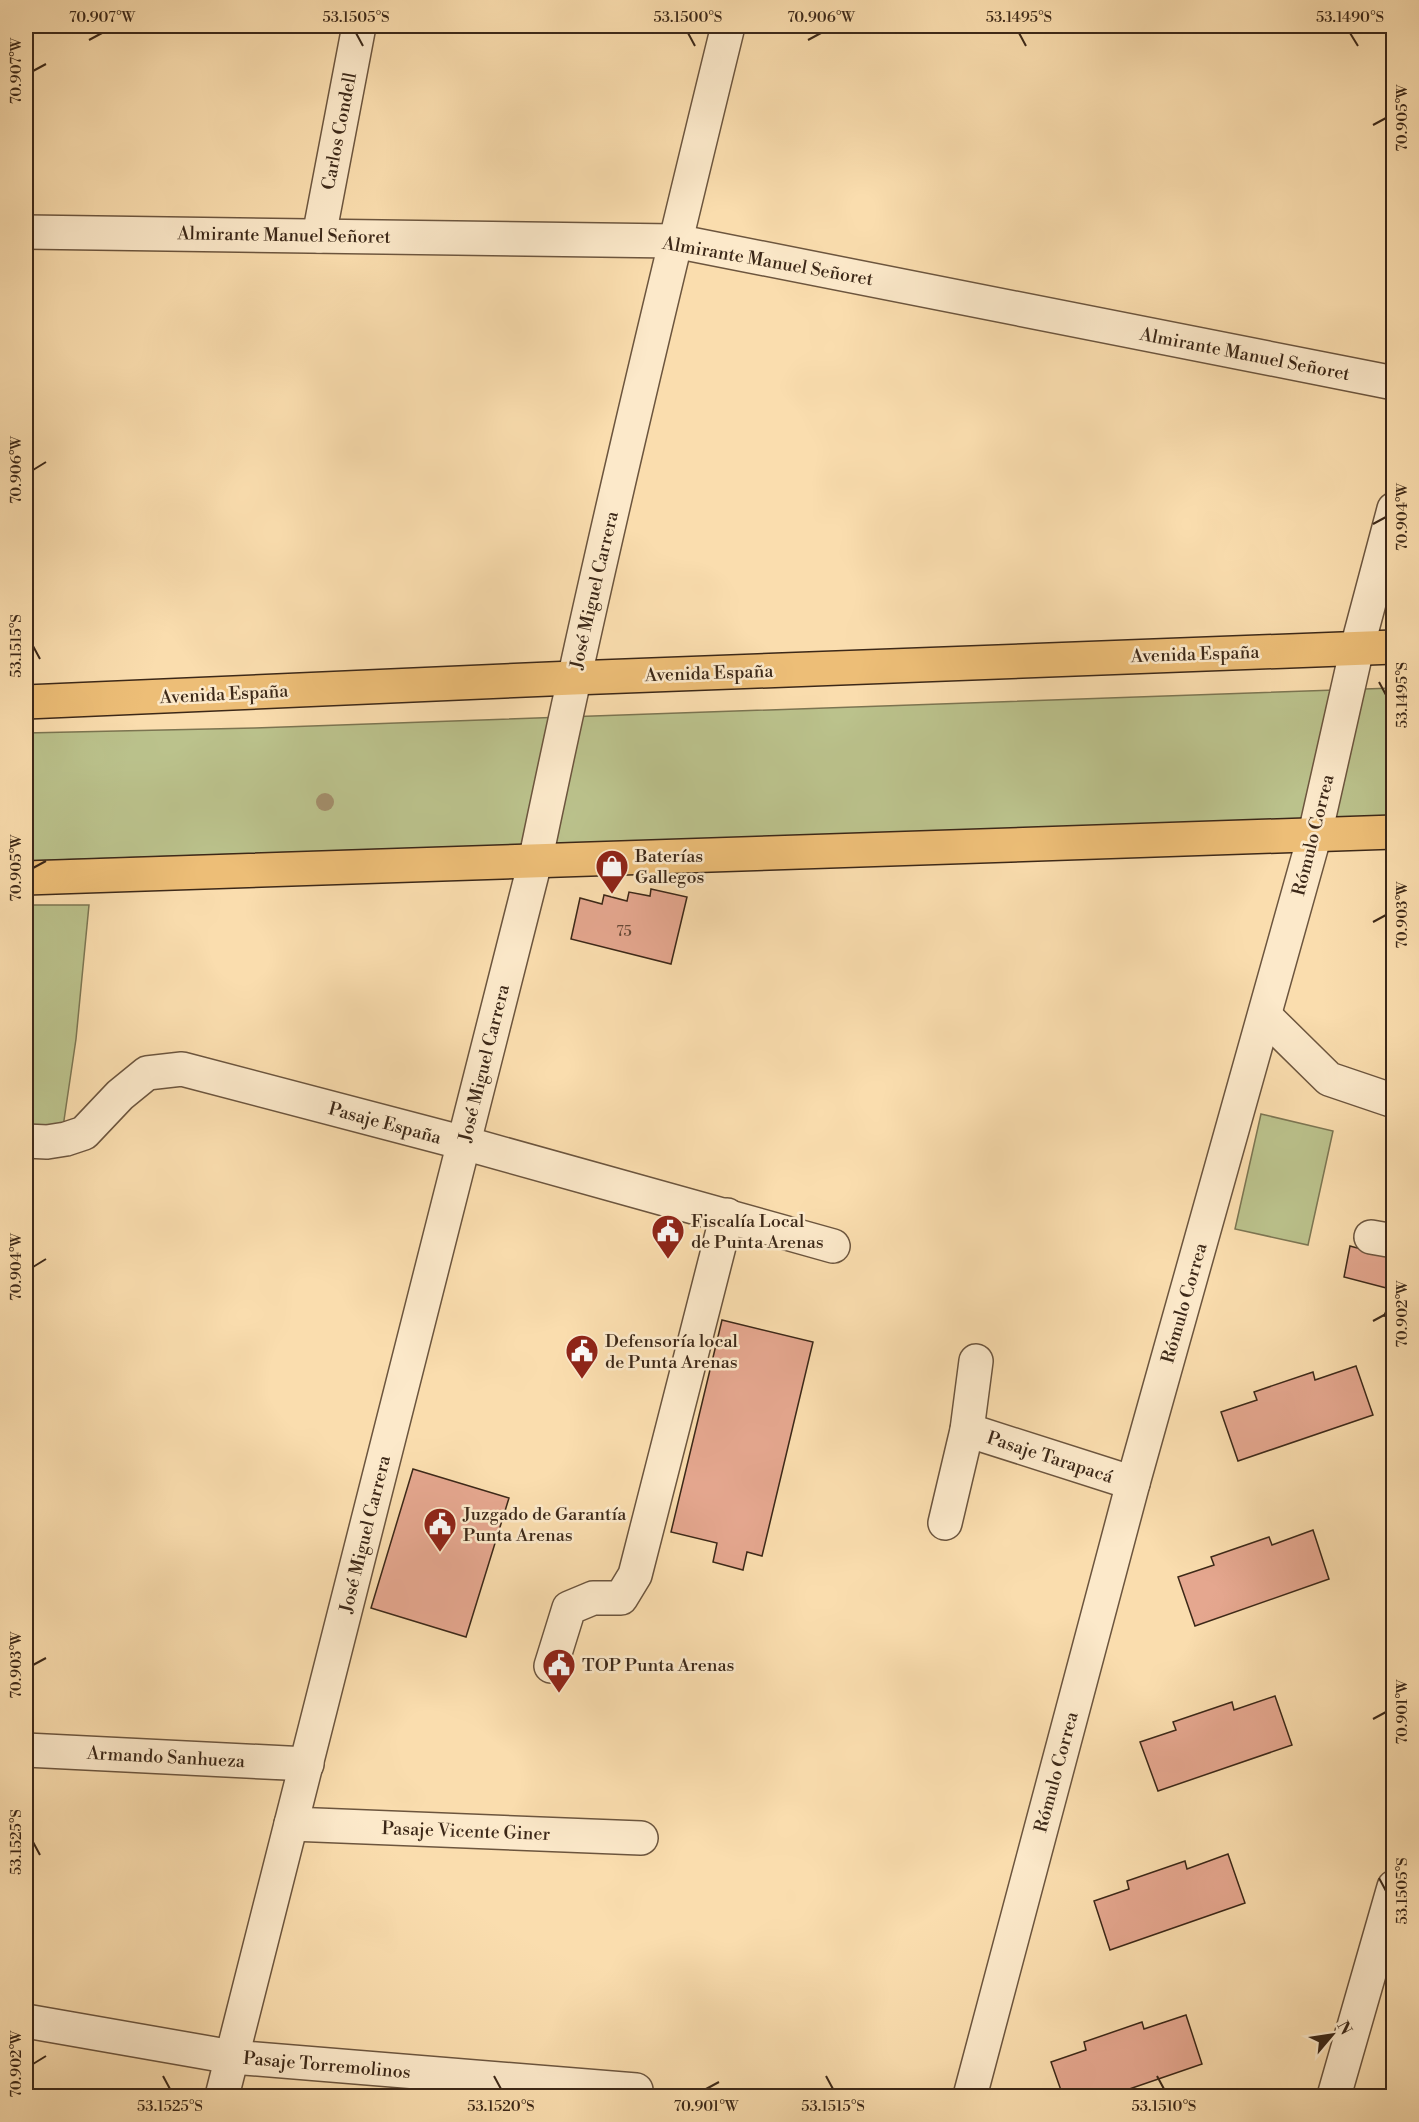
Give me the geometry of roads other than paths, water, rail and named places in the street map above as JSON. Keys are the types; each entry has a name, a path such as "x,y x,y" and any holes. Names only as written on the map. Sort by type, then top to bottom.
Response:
{"main road":[{"name":"Avenida España","path":"26,702 573,678 1394,647"},
{"path":"26,878 1394,832"}],"street":[{"name":"Carlos Condell","path":"319,236 359,26"},
{"name":"José Miguel Carrera","path":"222,2097 535,862 573,678 675,241 728,26"},
{"name":"Almirante Manuel Señoret","path":"26,232 675,241 1394,383"},
{"name":"Rómulo Correa","path":"970,2097 1133,1484 1315,834 1357,648 1394,509"},
{"path":"1265,1016 1329,1079 1394,1101"},
{"name":"Pasaje España","path":"26,1141 47,1142 84,1133 120,1095 147,1073 182,1070 464,1143 833,1246"},
{"path":"551,1666 569,1608 593,1598 621,1598 635,1575 727,1215"},
{"name":"Pasaje Tarapacá","path":"945,1523 967,1430 976,1361"},
{"name":"Pasaje Tarapacá","path":"967,1430 1133,1484"},
{"name":"Armando Sanhueza","path":"26,1750 307,1764"},
{"name":"Pasaje Vicente Giner","path":"291,1824 641,1838"},
{"path":"1334,2097 1381,1976 1394,1887"},
{"name":"Pasaje Torremolinos","path":"26,2021 232,2057 636,2090"}],"place":[{"name":"Baterías Gallegos","path":"612,895"},
{"name":"Fiscalía Local de Punta Arenas","path":"668,1260"},
{"name":"Defensoría local de Punta Arenas","path":"582,1380"},
{"name":"Juzgado de Garantía Punta Arenas","path":"440,1553"},
{"name":"TOP Punta Arenas","path":"559,1694"}]}
